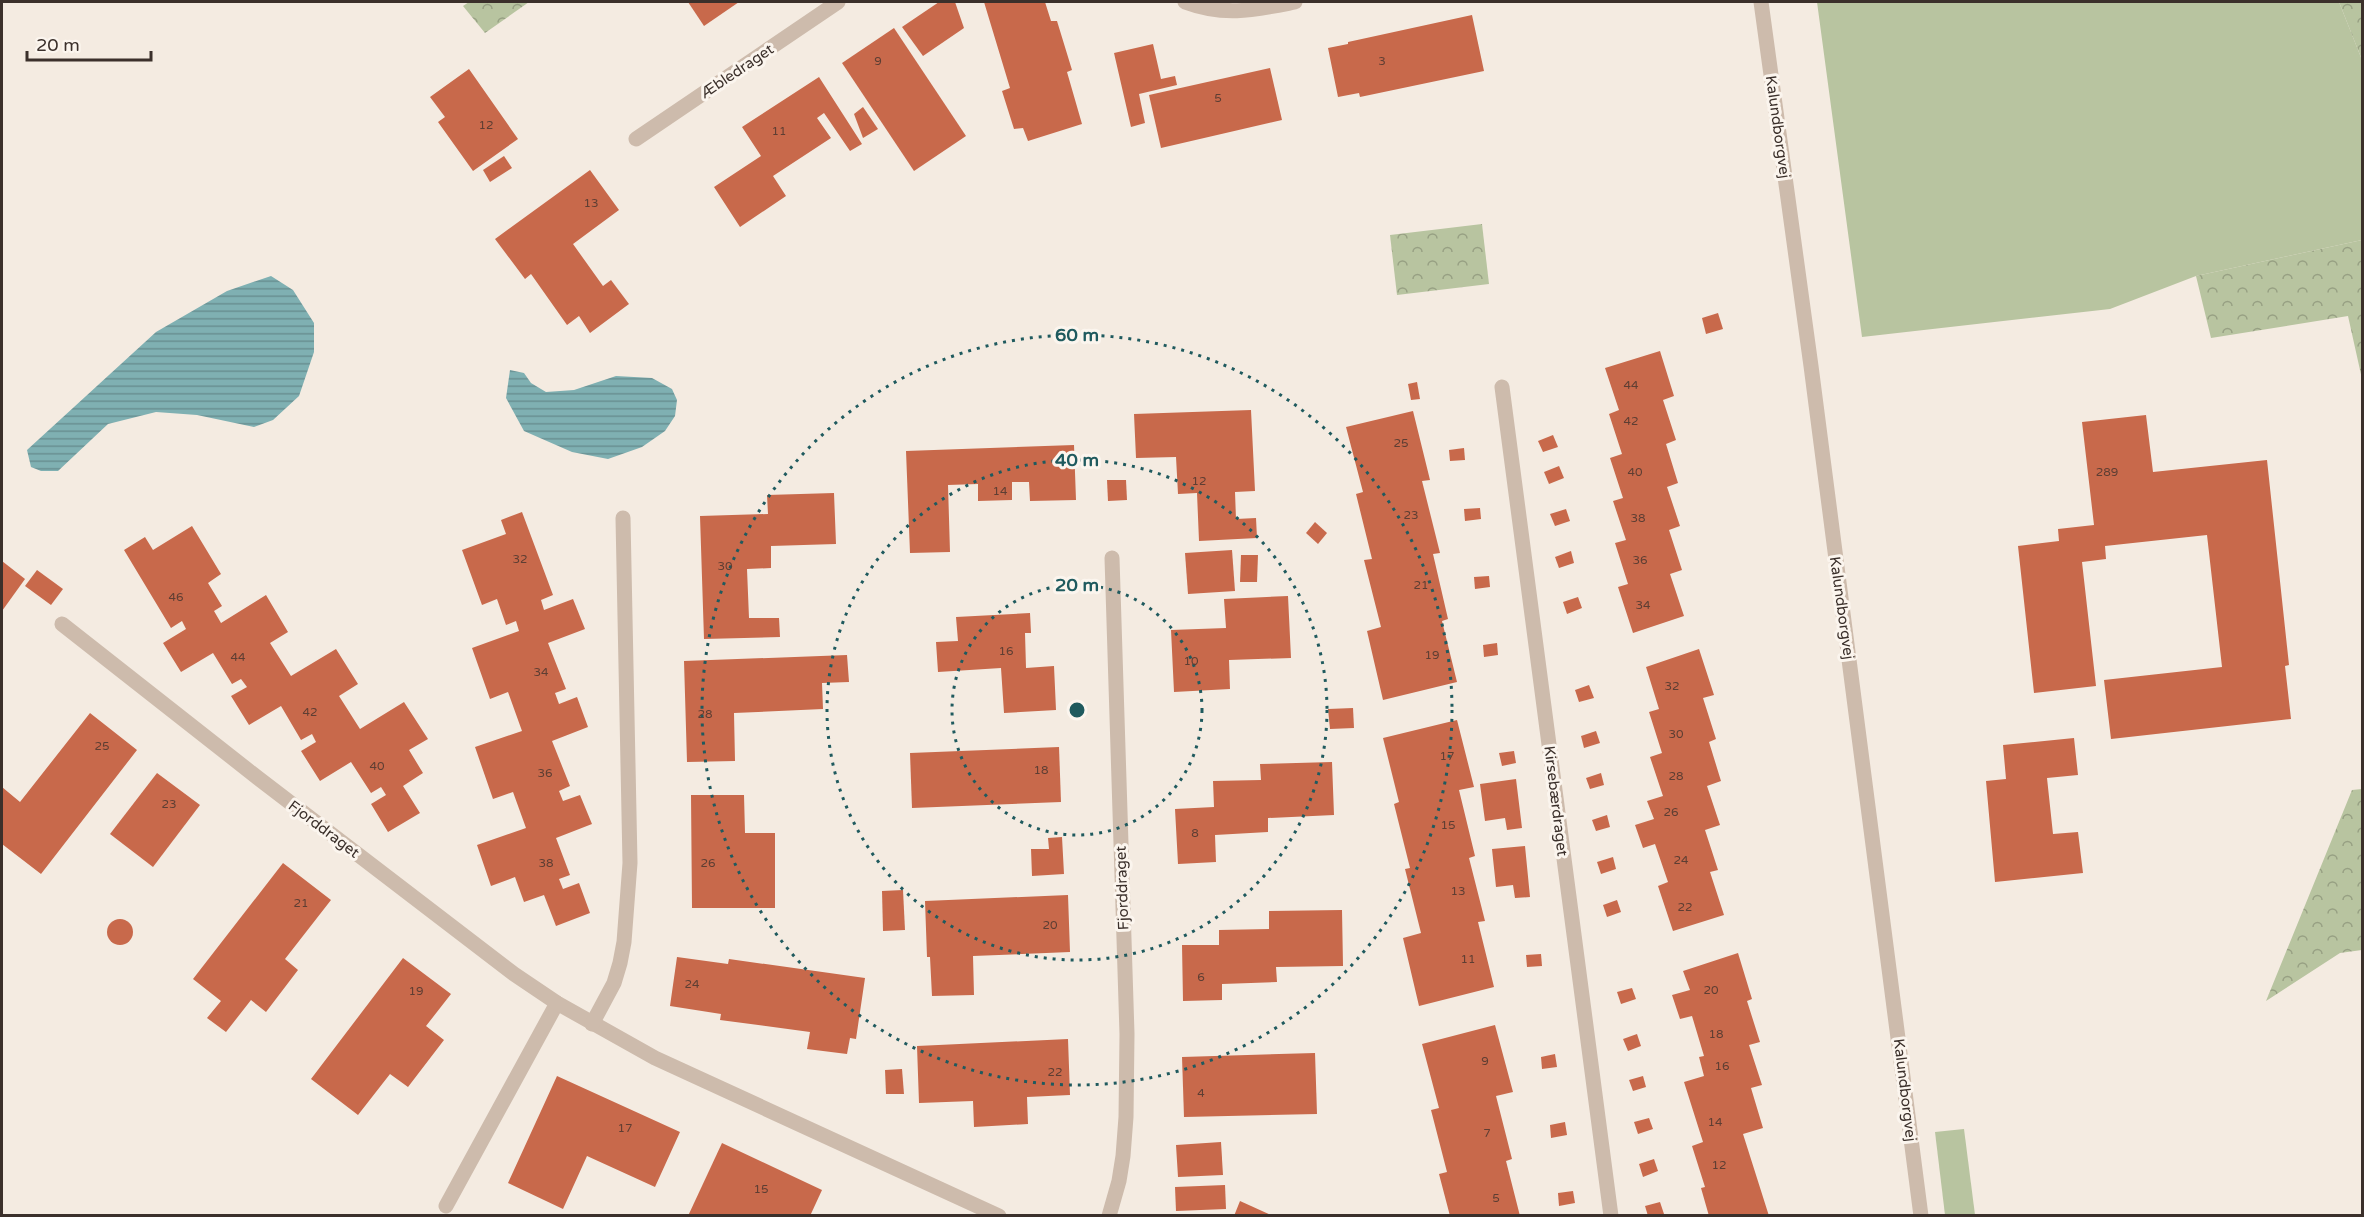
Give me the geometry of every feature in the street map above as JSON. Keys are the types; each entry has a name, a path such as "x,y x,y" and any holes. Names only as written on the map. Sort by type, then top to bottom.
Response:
{"street":[{"name":"Æbledraget","path":"636,139 838,2"},
{"path":"1185,2 1215,11 1232,12 1250,11 1295,2"},
{"name":"Kalundborgvej","path":"1761,2 1811,366 1921,1215"},
{"name":"Kirsebærdraget","path":"1502,387 1611,1215"},
{"path":"592,1024 614,983 620,963 624,942 629,873 623,518"},
{"name":"Fjorddraget","path":"1109,1215 1124,1156 1127,1034 1112,558"},
{"name":"Fjorddraget","path":"62,624 267,785 514,974 557,1003 655,1058 999,1215"},
{"path":"446,1206 557,1003"}],"green space":[{"path":"469,2 529,2 485,33 463,6"},
{"path":"1817,2 2339,2 2362,60 2362,240 2196,276 2110,309 1862,337"},
{"path":"2339,2 2362,2 2362,60"},
{"path":"1482,224 1489,284 1397,295 1390,235"},
{"path":"2362,240 2362,379 2348,316 2211,338 2196,276"},
{"path":"2362,789 2362,950 2340,953 2266,1001 2352,790"},
{"path":"1964,1129 1975,1215 1945,1215 1935,1132"}],"water":[{"path":"271,276 293,290 314,323 314,352 299,396 273,420 254,427 197,415 156,412 108,424 58,471 41,471 31,467 27,450 156,332 227,291"},
{"path":"510,370 524,373 531,383 546,392 574,390 616,376 652,378 672,389 677,400 675,416 665,431 642,447 608,459 572,452 524,431 506,398"}],"building":[{"path":"688,2 739,2 704,26"},
{"path":"939,2 955,2 964,28 923,56 902,27"},
{"path":"984,2 1045,2 1051,21 1057,21 1072,70 1067,72 1082,124 1028,141 1023,128 1014,129 1002,91 1010,88"},
{"path":"1472,15 1484,71 1360,97 1359,93 1338,97 1328,48"},
{"path":"894,28 966,136 914,171 842,63"},
{"path":"1153,44 1161,79 1175,76 1177,85 1139,94 1145,123 1131,127 1114,53"},
{"path":"1270,68 1282,120 1161,148 1149,95"},
{"path":"469,69 518,139 473,171 438,122 445,117 430,97"},
{"path":"819,77 862,144 850,151 824,113 817,118 831,138 773,176 786,196 740,227 714,187 761,156 742,127"},
{"path":"863,107 878,129 863,138 854,114"},
{"path":"504,156 512,168 490,182 483,170"},
{"path":"590,170 619,210 573,244 603,286 611,280 629,304 590,333 579,316 567,325 531,274 525,279 495,239"},
{"path":"1718,313 1723,329 1706,334 1702,318"},
{"path":"1660,351 1674,396 1663,400 1676,440 1666,444 1678,483 1667,487 1680,526 1669,530 1682,570 1670,574 1684,616 1633,633 1618,587 1628,584 1615,543 1626,540 1613,501 1623,498 1610,458 1622,454 1609,414 1619,410 1605,368"},
{"path":"1417,382 1420,399 1411,400 1408,384"},
{"path":"1251,410 1255,491 1235,492 1236,519 1256,518 1257,538 1199,541 1197,493 1178,494 1176,457 1136,458 1134,414"},
{"path":"1413,411 1430,480 1422,481 1440,553 1433,554 1448,619 1442,621 1457,682 1383,700 1367,631 1381,627 1364,560 1372,559 1356,494 1363,492 1346,427"},
{"path":"2146,415 2153,472 2267,460 2289,665 2285,666 2291,719 2111,739 2104,680 2222,667 2207,535 2105,546 2106,559 2082,562 2096,686 2034,693 2018,546 2059,541 2058,529 2094,525 2082,422"},
{"path":"1553,435 1558,447 1543,452 1538,441"},
{"path":"1074,445 1076,500 1030,501 1029,482 1012,482 1012,500 978,501 978,484 948,485 950,552 910,553 906,451"},
{"path":"1464,448 1465,460 1450,461 1449,450"},
{"path":"1559,466 1564,478 1549,484 1544,472"},
{"path":"1107,480 1126,480 1127,500 1108,501"},
{"path":"834,493 836,544 771,546 771,568 747,569 749,618 779,618 780,637 704,639 700,516 768,514 767,495"},
{"path":"1480,508 1481,519 1465,521 1464,509"},
{"path":"1566,509 1570,521 1555,526 1550,514"},
{"path":"522,512 553,595 541,600 544,610 573,599 585,629 548,643 566,689 555,693 559,704 577,697 588,727 552,741 570,786 559,791 563,801 580,795 592,824 556,838 570,875 559,879 563,889 579,883 590,913 556,926 544,895 524,902 515,877 491,886 477,845 526,828 513,792 493,799 475,747 522,731 508,692 490,699 472,648 519,631 516,621 506,625 497,599 482,605 462,550 506,534 501,520"},
{"path":"1315,522 1327,533 1318,544 1306,533"},
{"path":"192,526 221,574 208,583 222,606 214,611 221,623 266,595 288,632 270,643 291,676 336,649 358,684 339,696 360,729 404,702 428,739 409,750 423,773 403,786 420,813 388,832 371,804 386,795 381,787 371,793 351,762 320,781 301,751 316,742 312,734 301,740 281,706 249,725 231,696 247,687 241,679 232,684 213,653 181,672 163,643 186,629 182,621 171,628 124,550 145,537 153,550"},
{"path":"1232,550 1235,591 1188,594 1185,553"},
{"path":"1571,551 1574,563 1559,568 1555,557"},
{"path":"1241,555 1258,555 1257,582 1240,582"},
{"path":"2,561 25,579 2,611"},
{"path":"37,570 63,589 51,605 25,586"},
{"path":"1489,576 1490,587 1475,589 1474,577"},
{"path":"1288,596 1291,658 1229,660 1230,689 1174,692 1171,630 1226,628 1224,599"},
{"path":"1578,597 1582,608 1567,614 1563,602"},
{"path":"1030,613 1031,633 1025,633 1026,668 1054,666 1056,710 1004,713 1001,668 938,672 936,642 958,641 956,617"},
{"path":"1497,643 1498,655 1484,657 1483,645"},
{"path":"1699,649 1714,695 1703,698 1716,739 1709,742 1721,781 1707,786 1720,825 1705,830 1718,870 1710,872 1724,915 1673,931 1658,886 1668,882 1655,844 1643,848 1635,825 1654,819 1647,801 1663,796 1650,757 1662,753 1649,712 1659,709 1646,667"},
{"path":"847,655 849,682 822,683 823,709 734,713 735,761 687,762 684,661"},
{"path":"1589,685 1594,698 1579,702 1575,690"},
{"path":"1353,708 1354,728 1330,729 1328,709"},
{"path":"90,713 137,750 41,874 2,844 2,787 20,802"},
{"path":"1457,720 1474,787 1459,790 1475,856 1469,858 1485,921 1478,922 1494,987 1419,1006 1403,938 1421,933 1405,869 1410,868 1394,804 1399,802 1383,738"},
{"path":"1596,731 1600,743 1584,748 1581,736"},
{"path":"2074,738 2078,775 2047,778 2053,834 2078,832 2083,873 1995,882 1986,781 2006,779 2003,745"},
{"path":"1059,747 1061,802 912,808 910,753"},
{"path":"1514,751 1516,763 1502,766 1499,753"},
{"path":"1332,762 1334,815 1268,818 1268,832 1215,835 1216,862 1178,864 1175,809 1214,807 1213,781 1261,780 1260,764"},
{"path":"157,773 200,805 153,867 110,834"},
{"path":"1601,773 1604,785 1590,789 1586,778"},
{"path":"1516,779 1522,828 1507,830 1505,818 1485,821 1480,784"},
{"path":"691,795 744,795 745,833 775,833 775,908 692,908"},
{"path":"1607,815 1610,827 1596,831 1592,820"},
{"path":"1062,837 1064,874 1032,876 1031,849 1049,849 1048,838"},
{"path":"1525,846 1530,897 1515,898 1513,885 1496,887 1492,849"},
{"path":"1613,857 1616,869 1601,874 1597,862"},
{"path":"283,863 331,900 285,959 298,970 266,1012 251,1000 226,1032 207,1018 221,1001 193,979"},
{"path":"903,890 905,930 883,931 882,891"},
{"path":"1068,895 1070,952 973,956 974,995 932,996 930,957 927,957 925,901"},
{"path":"1617,900 1621,912 1607,917 1603,905"},
{"path":"1342,910 1343,966 1276,967 1277,982 1222,984 1222,1000 1183,1001 1182,945 1219,945 1219,930 1269,929 1269,911"},
{"path":"120,919 129,923 133,932 129,941 120,945 111,941 107,932 111,923"},
{"path":"1738,953 1752,999 1747,1001 1760,1042 1749,1045 1762,1085 1751,1088 1763,1128 1743,1134 1769,1216 1709,1216 1701,1188 1705,1187 1692,1146 1703,1142 1684,1082 1704,1076 1699,1057 1704,1056 1692,1016 1680,1019 1672,995 1690,990 1683,971"},
{"path":"1541,954 1542,966 1527,967 1526,955"},
{"path":"677,957 728,964 729,959 865,978 856,1039 850,1038 847,1054 807,1049 810,1032 720,1020 721,1014 670,1006"},
{"path":"403,958 451,994 426,1026 444,1040 408,1087 390,1074 358,1115 311,1079"},
{"path":"1632,988 1636,999 1621,1004 1617,992"},
{"path":"1495,1025 1513,1092 1496,1096 1512,1159 1506,1161 1520,1216 1450,1216 1439,1174 1447,1172 1431,1110 1439,1108 1422,1044"},
{"path":"1637,1034 1641,1046 1628,1051 1623,1039"},
{"path":"1068,1039 1070,1095 1027,1097 1028,1124 974,1127 973,1101 919,1103 917,1046"},
{"path":"1315,1053 1317,1114 1184,1117 1182,1057"},
{"path":"1555,1054 1557,1067 1542,1069 1541,1057"},
{"path":"902,1069 904,1094 886,1094 885,1070"},
{"path":"557,1076 680,1132 655,1187 587,1156 563,1209 508,1183"},
{"path":"1643,1076 1646,1087 1633,1091 1629,1080"},
{"path":"1649,1118 1653,1129 1638,1134 1634,1122"},
{"path":"1565,1122 1567,1135 1551,1138 1550,1125"},
{"path":"1221,1142 1223,1175 1178,1177 1176,1145"},
{"path":"722,1143 822,1190 810,1216 688,1216"},
{"path":"1654,1159 1658,1171 1643,1177 1639,1164"},
{"path":"1225,1185 1226,1209 1176,1211 1175,1187"},
{"path":"1573,1191 1575,1203 1559,1206 1558,1193"},
{"path":"1240,1201 1273,1216 1234,1216"},
{"path":"1660,1202 1664,1214 1648,1216 1645,1206"}]}
